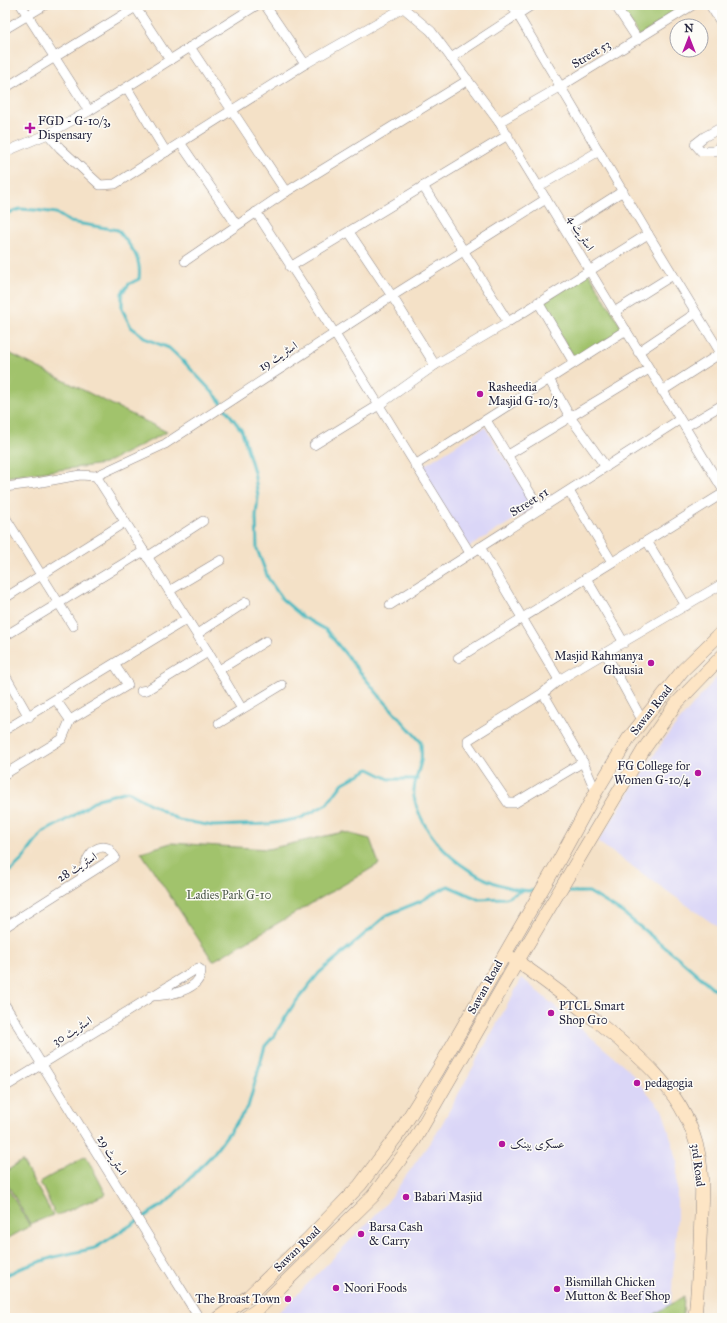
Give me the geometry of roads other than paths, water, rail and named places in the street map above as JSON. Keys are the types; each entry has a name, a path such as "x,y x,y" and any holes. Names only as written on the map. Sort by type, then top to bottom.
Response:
{"main road":[{"name":"Sawan Road","path":"218,1318 249,1296 308,1239 360,1185 401,1130 438,1070 573,835 596,792 628,739 683,670 722,632"},
{"name":"Sawan Road","path":"245,1318 257,1310 373,1196 414,1141 517,962 644,749 675,705 722,656"},
{"name":"3rd Road","path":"504,953 558,991 631,1048 651,1068 685,1113 696,1143 700,1167 700,1238 695,1318"}],"street":[{"path":"21,5 89,111"},
{"path":"5,29 45,5"},
{"path":"5,152 48,134 89,111 257,5"},
{"path":"265,5 305,64"},
{"path":"512,5 648,234 722,354 662,391"},
{"path":"451,58 532,5"},
{"path":"615,5 638,40"},
{"name":"Street 53","path":"499,122 638,40 679,9 693,5"},
{"path":"710,5 722,24"},
{"path":"5,88 136,6 170,60"},
{"path":"48,134 60,148 100,185 115,184 181,144 305,64 402,6"},
{"name":"اسٹریٹ 4","path":"402,6 431,31 508,135 538,188 565,228 638,352 722,488"},
{"path":"190,47 286,192"},
{"path":"184,261 236,224 286,192 342,159 468,80"},
{"path":"127,88 166,152"},
{"path":"722,127 695,144 701,151 715,151 722,144"},
{"path":"290,267 508,135"},
{"path":"181,144 236,224"},
{"path":"538,188 599,151"},
{"path":"423,186 508,322"},
{"path":"565,228 623,191"},
{"name":"اسٹریٹ 19","path":"5,487 80,475 96,476 165,444 392,296 546,199"},
{"path":"256,212 290,267 335,334 470,553"},
{"path":"349,232 392,296 435,365"},
{"path":"314,445 379,405 435,365 591,271 648,234"},
{"path":"614,312 673,275"},
{"path":"538,302 574,363"},
{"path":"638,352 696,313"},
{"path":"415,466 626,330"},
{"path":"508,456 649,369"},
{"path":"549,379 570,417 606,467"},
{"name":"Street 51","path":"390,605 606,467 682,424 722,404"},
{"path":"486,420 540,509"},
{"path":"96,476 197,634 242,709"},
{"path":"569,491 612,562"},
{"path":"458,658 521,617 722,494"},
{"path":"5,517 73,626"},
{"path":"5,636 203,521"},
{"path":"5,598 125,522"},
{"path":"647,541 686,606"},
{"path":"480,547 559,680"},
{"path":"169,591 220,560"},
{"path":"586,578 624,643"},
{"path":"583,762 515,803 508,803 468,744 470,737 542,693 559,680 606,654 722,584"},
{"path":"197,634 246,602"},
{"path":"5,730 29,717 187,619"},
{"path":"219,670 266,642"},
{"path":"141,691 147,690 208,652"},
{"path":"606,654 642,720"},
{"path":"5,774 62,739 70,720 128,685 114,664"},
{"path":"5,675 29,717"},
{"path":"219,723 282,686"},
{"path":"542,693 583,762 596,792"},
{"path":"56,700 70,720"},
{"name":"اسٹریٹ 28","path":"5,927 115,857 108,848 101,847 93,851 86,862 82,877"},
{"name":"اسٹریٹ 30","path":"5,1087 151,996 198,968 200,970 200,975 197,980 180,992 151,996"},
{"name":"اسٹریٹ 29","path":"5,1004 199,1318"}],"waterway":[{"path":"5,214 20,209 35,210 56,213 70,222 118,230 134,253 139,264 139,279 129,284 122,293 122,309 131,327 147,339 169,348 216,396 242,431 254,472 258,496 256,516 257,549 268,578 282,599 303,617 326,630 377,693 421,742 421,761 415,783 414,797 420,816 430,834 444,850 460,864 477,875 497,884 516,889 536,891"},
{"path":"5,876 22,860 42,833 73,816 98,799 127,791 179,820 213,826 269,824 301,818 327,804 343,783 369,769 389,779 417,779"},
{"path":"5,1276 19,1269 54,1257 95,1248 167,1202 213,1154 248,1107 265,1046 273,1037 294,1004 319,973 387,915 421,901 448,886 478,899 506,898 521,891"},
{"path":"564,892 589,892 623,913 722,996"}],"place":[{"name":"FGD - G-10/3, Dispensary","path":"30,128"},
{"name":"Rasheedia Masjid G-10/3","path":"480,394"},
{"name":"Masjid Rahmanya Ghausia","path":"651,663"},
{"name":"FG College for Women G-10/4","path":"698,773"},
{"name":"PTCL Smart Shop G10","path":"551,1013"},
{"name":"pedagogia","path":"637,1083"},
{"name":"عسکری بینک","path":"502,1144"},
{"name":"Babari Masjid","path":"406,1197"},
{"name":"Barsa Cash & Carry","path":"361,1234"},
{"name":"Noori Foods","path":"336,1288"},
{"name":"Bismillah Chicken Mutton & Beef Shop","path":"557,1289"},
{"name":"The Broast Town","path":"288,1299"}],"park label":[{"name":"Ladies Park G-10","path":"229,895"}]}
